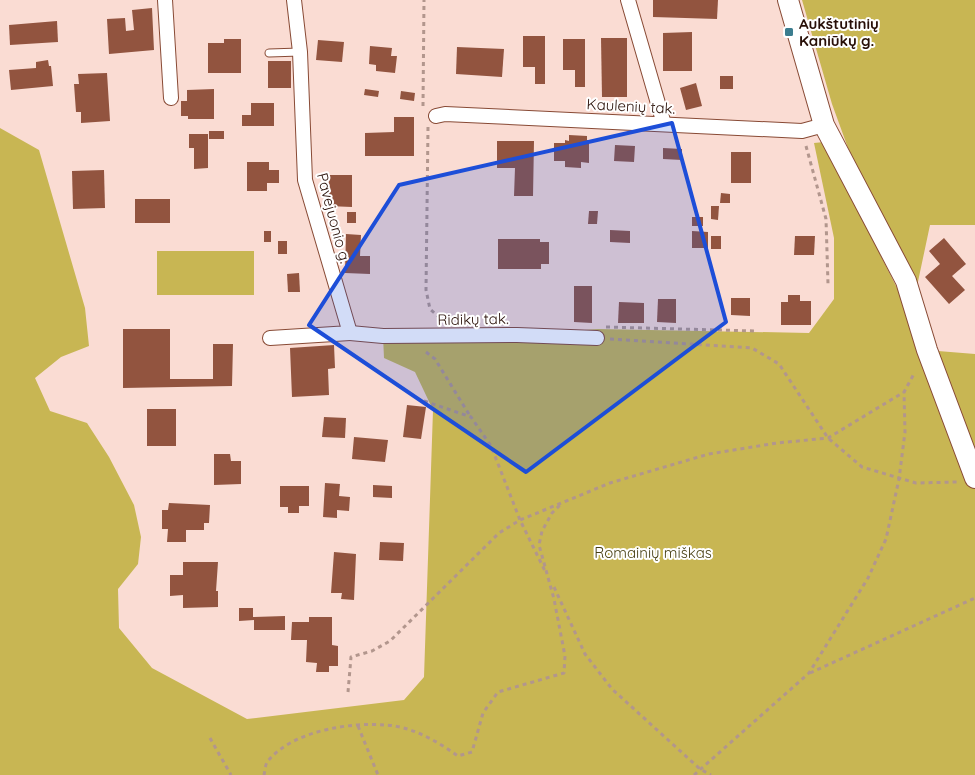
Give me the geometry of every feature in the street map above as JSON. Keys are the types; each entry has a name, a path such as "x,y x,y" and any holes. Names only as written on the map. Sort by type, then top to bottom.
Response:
{"street":[{"path":"165,0 171,98"},
{"name":"Pavejuonio g.","path":"294,0 300,52 305,180 350,333"},
{"path":"628,0 664,124"},
{"path":"788,0 824,125 906,281 970,480"},
{"name":"Kaulenių tak.","path":"436,116 444,114 802,131 824,125"},
{"name":"Ridikų tak.","path":"350,333 409,336 598,332"},
{"path":"270,338 350,333"}],"lane":[{"path":"269,53 300,52"}],"path":[{"path":"424,0 423,107 427,114 436,116"},
{"path":"436,116 427,129 426,290 430,309 444,322"},
{"path":"802,131 826,219 828,284"},
{"path":"598,332 756,331"},
{"path":"598,332 752,348 780,364 828,438 862,467 916,483 970,480"},
{"path":"409,336 435,359 491,446 520,520 585,654 612,689 700,768 711,775"},
{"path":"348,692 351,657 372,651 390,641 498,534 520,520 610,483 709,454 777,443 828,438 904,392 905,432 900,479 886,539 868,578 810,673"},
{"path":"424,401 471,417"},
{"path":"264,775 267,762 286,746 324,729 386,724 414,732 438,742 458,756 472,752 483,713 498,692 564,673 565,656 551,582 539,545 542,531 552,513 562,503"},
{"path":"694,775 810,673 975,598"},
{"path":"358,726 378,775"},
{"path":"210,738 231,775"}],"highlighted area":[{"path":"672,123 726,322 526,472 309,325 399,185"}],"green space":[{"path":"802,0 975,0 975,225 930,225 916,291 848,148 832,104"},
{"name":"Romainių miškas","path":"0,128 39,150 85,308 89,346 61,357 35,378 50,411 87,423 109,457 134,505 141,537 138,564 118,589 119,628 152,668 247,719 404,700 424,677 433,410 415,372 384,358 383,336 517,335 598,329 809,333 834,299 834,238 814,143 824,142 898,290 962,471 975,489 975,775 0,775"},
{"path":"157,251 254,251 254,295 157,295"},
{"path":"938,351 975,354 975,456"}],"building":[{"path":"653,0 718,0 717,19 653,17"},
{"path":"152,8 154,50 109,54 107,19 125,18 126,31 134,30 132,10"},
{"path":"57,21 58,42 10,45 9,25"},
{"path":"692,32 692,71 663,71 663,33"},
{"path":"523,36 545,36 545,84 535,84 535,67 523,67"},
{"path":"601,38 627,38 627,97 602,97"},
{"path":"224,39 241,39 241,73 208,73 208,43 224,43"},
{"path":"563,39 585,39 585,87 575,87 575,70 563,70"},
{"path":"318,40 344,42 342,62 316,60"},
{"path":"370,46 392,48 391,56 397,56 395,73 376,71 376,65 369,64"},
{"path":"457,47 504,49 502,77 456,74"},
{"path":"48,60 49,66 51,66 53,86 11,90 9,70 36,68 36,62"},
{"path":"268,61 291,61 291,88 268,88"},
{"path":"107,73 110,121 81,123 81,112 76,112 74,84 79,84 78,74"},
{"path":"720,76 733,76 733,89 720,89"},
{"path":"696,83 702,106 686,110 680,88"},
{"path":"214,89 214,119 188,119 188,116 181,116 181,101 187,101 187,90"},
{"path":"365,89 379,91 378,97 364,95"},
{"path":"401,91 415,93 414,101 400,99"},
{"path":"251,103 274,103 274,126 242,126 242,115 251,115"},
{"path":"394,117 414,117 414,156 365,156 365,133 394,132"},
{"path":"209,131 224,131 224,139 209,139"},
{"path":"189,134 208,134 208,168 194,169 194,148 189,148"},
{"path":"569,135 587,136 587,140 589,140 589,163 581,162 581,168 565,167 565,161 554,161 554,143 565,143 565,140 569,141"},
{"path":"497,141 534,141 533,196 514,196 515,168 497,168"},
{"path":"615,145 635,146 634,162 614,161"},
{"path":"663,148 682,149 682,160 663,159"},
{"path":"731,152 751,152 751,183 731,183"},
{"path":"247,162 269,162 269,170 279,170 279,183 267,183 267,191 247,191"},
{"path":"104,170 105,208 73,209 72,171"},
{"path":"329,175 352,175 352,207 328,206"},
{"path":"721,193 730,194 730,203 720,203"},
{"path":"135,199 170,199 170,223 135,223"},
{"path":"711,206 719,206 718,220 711,219"},
{"path":"589,211 598,211 597,224 588,224"},
{"path":"347,212 356,212 356,223 347,223"},
{"path":"692,217 703,217 703,226 692,226"},
{"path":"610,230 630,231 630,243 610,242"},
{"path":"264,231 271,231 271,242 264,242"},
{"path":"692,231 708,232 708,248 692,248"},
{"path":"346,234 361,235 360,256 370,256 370,274 345,273"},
{"path":"711,236 721,236 721,249 711,249"},
{"path":"795,236 815,236 814,255 794,255"},
{"path":"944,238 966,264 952,276 965,290 949,304 925,277 940,264 929,251"},
{"path":"498,239 540,239 540,242 549,242 549,264 541,264 541,269 498,269"},
{"path":"278,241 287,241 287,254 278,254"},
{"path":"299,273 300,292 288,292 287,274"},
{"path":"574,286 592,286 592,323 574,322"},
{"path":"788,295 800,295 800,301 811,301 811,325 781,325 781,302 788,302"},
{"path":"731,298 750,298 750,316 731,315"},
{"path":"658,299 676,299 676,323 657,322"},
{"path":"619,302 644,303 644,323 618,323"},
{"path":"123,329 170,329 170,379 213,379 213,344 233,344 232,386 123,388"},
{"path":"334,345 335,368 328,369 329,395 292,397 290,348"},
{"path":"407,405 426,407 421,439 403,437"},
{"path":"147,409 176,409 176,446 147,446"},
{"path":"324,417 346,418 345,438 322,437"},
{"path":"354,437 388,440 385,462 352,459"},
{"path":"214,454 230,454 231,461 241,461 241,484 214,485"},
{"path":"325,483 340,484 339,496 350,497 349,511 337,510 337,518 323,517"},
{"path":"373,485 392,486 392,498 373,497"},
{"path":"280,486 309,486 309,506 299,506 299,513 288,513 288,507 280,507"},
{"path":"169,503 210,505 209,523 204,523 204,530 186,530 186,542 167,542 168,529 162,529 162,510 168,510"},
{"path":"380,542 404,543 403,561 379,560"},
{"path":"334,552 356,554 354,600 341,599 342,593 331,593"},
{"path":"183,562 218,562 216,591 218,591 218,607 183,608 183,595 170,596 170,575 183,575"},
{"path":"239,608 253,608 253,617 285,616 285,630 254,630 254,620 239,621"},
{"path":"309,617 332,617 332,645 338,646 338,666 329,666 329,672 316,672 317,663 306,662 307,640 291,640 292,622 309,622"}],"place":[{"name":"Aukštutinių Kaniūkų g.","path":"789,32"}]}
